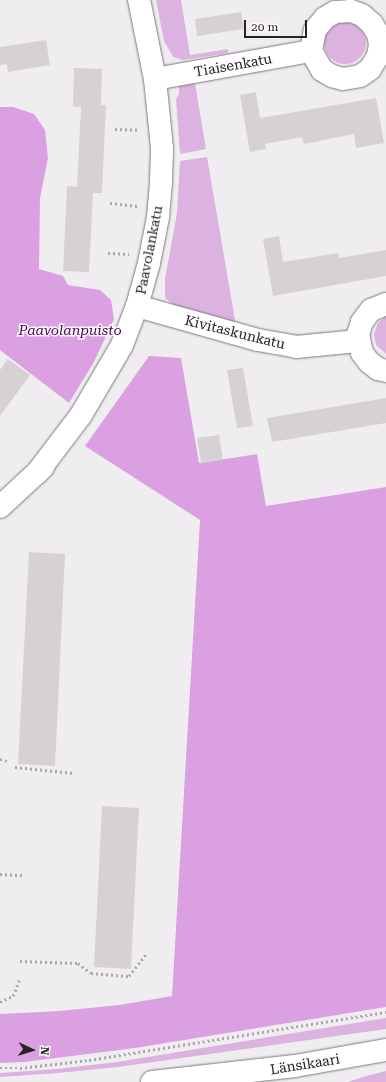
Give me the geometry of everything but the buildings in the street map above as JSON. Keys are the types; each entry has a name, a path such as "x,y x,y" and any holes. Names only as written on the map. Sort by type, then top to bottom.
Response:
{"street":[{"name":"Paavolankatu","path":"0,507 40,470 84,409 122,345 137,306 149,263 158,217 162,148 155,79 138,0"},
{"name":"Tiaisenkatu","path":"155,79 311,52"},
{"path":"386,304 371,310 362,322 358,334 358,341 362,353 369,362 378,369 386,371"},
{"name":"Kivitaskunkatu","path":"137,306 258,340 296,347 358,341"},
{"name":"Länsikaari","path":"152,1082 295,1074 386,1050"}],"path":[{"path":"115,129 145,130"},
{"path":"110,203 144,206"},
{"path":"108,252 136,255"},
{"path":"0,759 7,762"},
{"path":"15,767 74,773"},
{"path":"0,874 22,875"},
{"path":"20,961 78,963 91,972 129,976 147,953"},
{"path":"0,1002 13,996 20,978"},
{"path":"0,1068 20,1068 89,1060 386,1012"}],"shaded area":[{"path":"156,0 181,0 190,55 228,49 228,53 183,60 173,57 164,41"},
{"path":"341,22 349,22 357,25 363,31 366,43 363,55 357,61 349,64 341,64 333,61 327,55 324,47 324,39 327,31 333,25"},
{"path":"195,83 206,149 180,154 176,99 179,94 179,85"},
{"path":"207,157 235,320 234,323 178,308 165,298 165,279 177,213 180,161"},
{"path":"386,316 386,354 376,345 374,334 378,323"},
{"path":"386,1018 386,1029 118,1067 0,1077 0,1073 57,1069 117,1062"},
{"path":"386,1071 386,1082 348,1082 366,1076"}],"green space":[{"name":"Paavolanpuisto","path":"0,107 13,107 34,114 45,130 48,158 40,198 39,269 63,276 68,285 100,290 111,300 114,319 94,362 69,403 0,350"},
{"path":"149,356 181,358 199,463 257,454 266,506 386,487 386,1007 135,1048 24,1062 0,1063 0,1014 60,1011 119,1005 172,996 200,520 85,446"}]}
